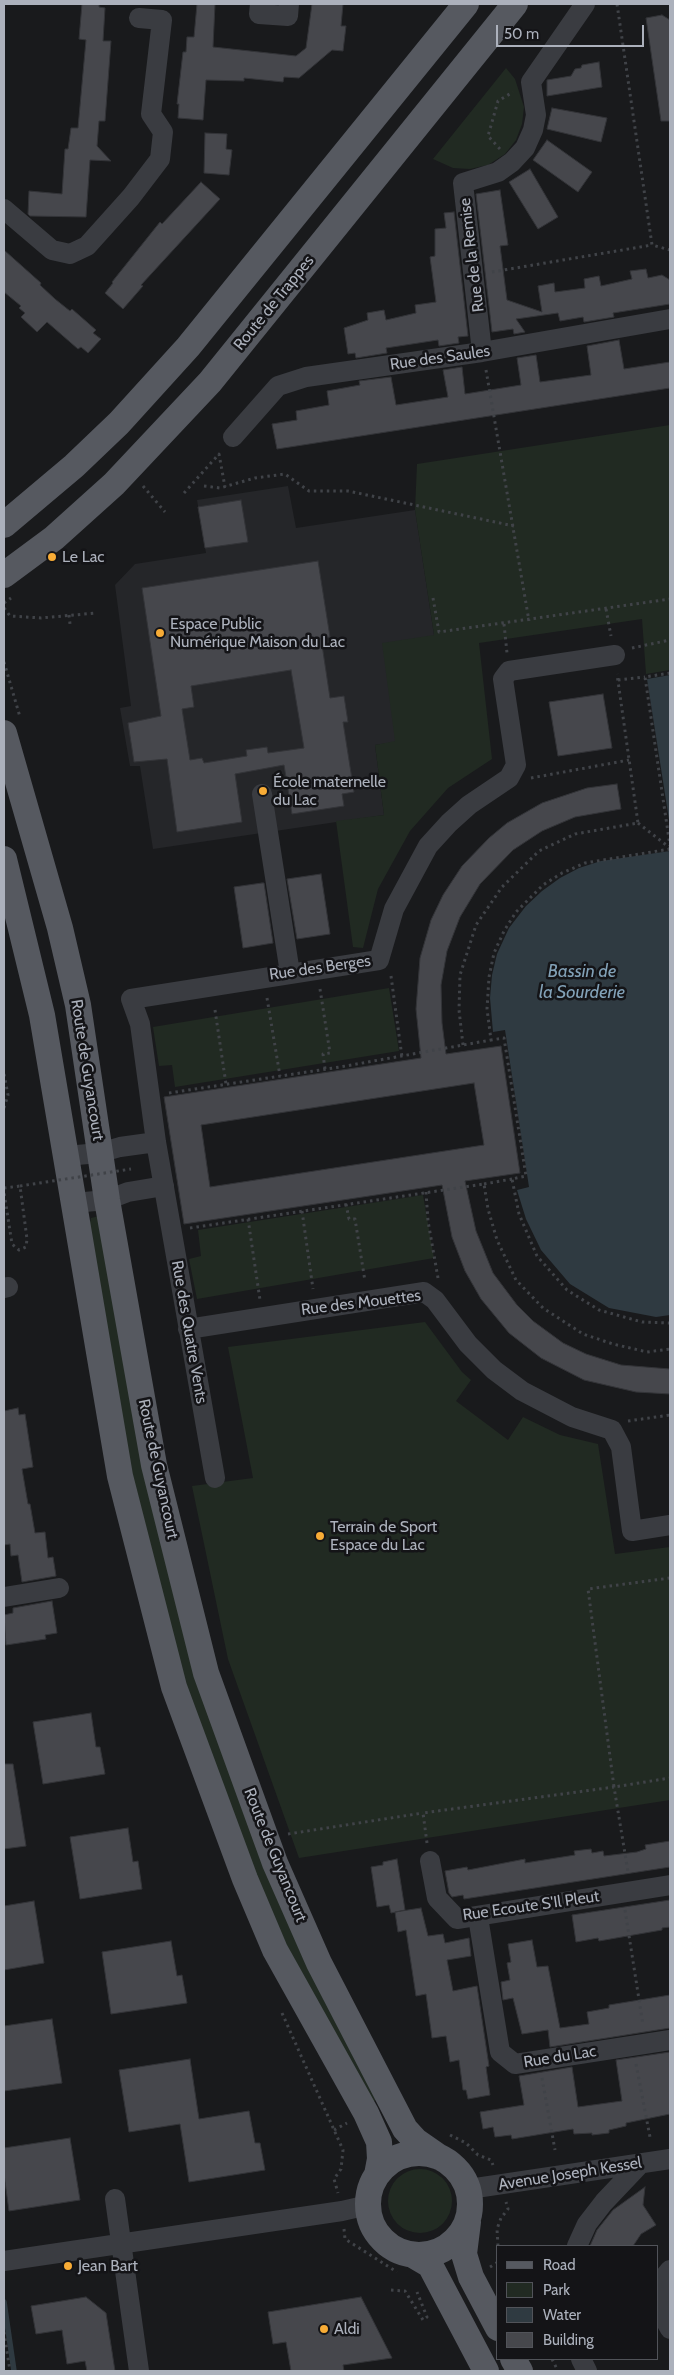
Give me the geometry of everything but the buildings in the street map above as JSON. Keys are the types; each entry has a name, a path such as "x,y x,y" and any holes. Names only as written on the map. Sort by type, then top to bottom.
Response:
{"main road":[{"path":"4,525 74,466 119,423 188,347 466,4"},
{"name":"Route de Trappes","path":"4,575 54,538 114,484 210,382 516,4"},
{"name":"Route de Guyancourt","path":"4,734 60,928 78,1005 90,1074 99,1153 154,1465 206,1673 275,1863 319,1963 404,2129 416,2141 439,2157"},
{"path":"4,859 42,1015 120,1476 174,1686 245,1879 275,1950 366,2113 379,2142 380,2160 377,2175 370,2189 368,2205 370,2219 381,2238 399,2252 413,2256 430,2265 486,2371"},
{"path":"377,2175 389,2163 405,2155 422,2153 439,2157 452,2164 462,2176 469,2189 471,2204 464,2254 471,2277 497,2326"},
{"path":"413,2256 431,2255 447,2248 460,2236 468,2220"},
{"path":"514,2360 520,2371"}],"street":[{"path":"260,4 259,14 288,16 289,4"},
{"path":"531,82 585,4"},
{"path":"4,209 52,250 70,254 87,246 130,198 160,159 163,132 151,114 162,20 139,18"},
{"name":"Rue de la Remise","path":"482,352 463,183 498,172 512,162 524,148 536,115 531,82"},
{"name":"Rue des Saules","path":"233,437 278,386 306,376 482,352 670,319"},
{"path":"509,671 615,655"},
{"name":"Rue des Berges","path":"131,998 379,960 394,909 428,846 469,805 509,778 516,765 503,680 509,671"},
{"path":"262,794 290,973"},
{"name":"Rue des Quatre Vents","path":"131,998 140,1024 156,1142 215,1478"},
{"path":"66,1156 99,1153 120,1147 156,1142"},
{"path":"73,1203 107,1200 128,1192 164,1186"},
{"name":"Rue des Mouettes","path":"188,1329 424,1292 435,1300 468,1344 494,1370 522,1391 572,1417 612,1430 621,1446 632,1531 670,1525"},
{"path":"4,1597 60,1588"},
{"name":"Rue Ecoute S'Il Pleut","path":"430,1861 437,1898 457,1919 670,1885"},
{"name":"Rue du Lac","path":"478,1917 500,2052 515,2064 670,2040"},
{"name":"Avenue Joseph Kessel","path":"469,2189 670,2159"},
{"path":"577,2245 587,2224 598,2209 641,2163"},
{"path":"114,2199 140,2371"},
{"path":"4,2261 342,2211 368,2205"},
{"path":"670,2270 665,2276 659,2294 660,2311 670,2329"}],"path":[{"path":"617,4 652,245"},
{"path":"512,162 488,136 498,101 531,82"},
{"path":"474,275 652,245 670,250"},
{"path":"482,352 514,526 529,621"},
{"path":"184,493 220,454 225,487"},
{"path":"204,486 225,487 255,478 285,474 309,492 348,491 514,526"},
{"path":"143,486 165,512"},
{"path":"433,598 438,632 529,621 670,599"},
{"path":"4,608 10,616 41,618 96,613"},
{"path":"606,609 615,655 638,823 670,848"},
{"path":"68,615 70,624"},
{"path":"504,624 509,671"},
{"path":"615,655 639,645 670,640"},
{"path":"618,680 670,672"},
{"path":"645,676 670,848"},
{"path":"528,779 629,760"},
{"path":"463,1045 458,1010 460,975 476,925 502,887 539,851 568,837 638,823"},
{"path":"491,1040 487,1009 488,977 494,953 516,912 543,885 562,873 585,863 670,848"},
{"path":"379,960 390,971 402,1057"},
{"path":"318,969 330,1053 323,1054 326,1069"},
{"path":"263,977 280,1076"},
{"path":"215,1010 226,1084"},
{"path":"161,1095 402,1057 504,1038 526,1176 484,1184 182,1229"},
{"path":"4,1074 8,1095 4,1108"},
{"path":"20,1186 27,1239 26,1247 19,1250 12,1244 4,1190 20,1186 131,1169"},
{"path":"512,1179 526,1234 537,1256 567,1290 599,1310 620,1318 642,1322 670,1323"},
{"path":"484,1184 496,1240 516,1280 543,1308 583,1334 598,1339 647,1352 670,1350"},
{"path":"426,1192 428,1221 438,1276 435,1300"},
{"path":"346,1204 349,1219 355,1219 365,1283"},
{"path":"302,1211 313,1292"},
{"path":"248,1219 261,1307"},
{"path":"627,1422 670,1415"},
{"path":"650,2137 634,2056 644,2033 624,1905 628,1867 614,1787 588,1589 670,1578"},
{"path":"284,1835 670,1778"},
{"path":"423,1813 430,1861"},
{"path":"539,2060 555,2150"},
{"path":"391,2290 422,2292"},
{"path":"405,2291 423,2320 427,2317 416,2292"},
{"path":"4,2332 10,2371"}],"shaded area":[{"path":"288,486 296,528 415,510 434,635 395,742 375,745 384,815 153,849 140,766 130,766 120,708 131,706 115,585 135,564 206,553 197,500"}],"green space":[{"path":"506,68 515,79 524,107 522,124 516,140 505,154 488,165 470,169 453,168 433,159"},
{"path":"670,425 670,670 646,674 642,619 479,643 492,759 448,788 410,831 378,889 363,948 353,947 336,821 384,815 375,745 395,741 382,643 434,635 415,510 417,464"},
{"path":"389,988 399,1051 175,1087 172,1065 159,1066 153,1027"},
{"path":"423,1195 434,1258 197,1299 189,1259 201,1256 198,1230"},
{"path":"99,1216 152,1501 376,2100 372,2102 317,2007 258,1886 183,1684 133,1487 87,1235 91,1218"},
{"path":"425,1322 462,1372 471,1380 456,1401 508,1440 523,1417 560,1435 598,1444 615,1554 670,1547 670,1800 299,1858 228,1659 192,1486 253,1478 228,1347"},
{"path":"414,2169 426,2169 443,2178 450,2189 452,2201 450,2213 443,2224 426,2233 414,2233 402,2228 393,2219 388,2207 388,2195 393,2183 402,2174"}],"water":[{"path":"670,675 670,826 647,679"},
{"name":"Bassin de la Sourderie","path":"670,851 670,1315 656,1317 609,1308 570,1284 541,1250 526,1219 517,1190 529,1187 505,1030 493,1032 490,998 492,975 497,954 509,928 526,906 542,891 560,878 579,868 601,861"}],"waterway":[{"path":"4,2302 14,2371"}],"place":[{"name":"Le Lac","path":"52,557"},
{"name":"Espace Public Numérique Maison du Lac","path":"160,633"},
{"name":"École maternelle du Lac","path":"263,791"},
{"name":"Terrain de Sport Espace du Lac","path":"320,1536"},
{"name":"Jean Bart","path":"68,2266"},
{"name":"Aldi","path":"324,2329"}]}
